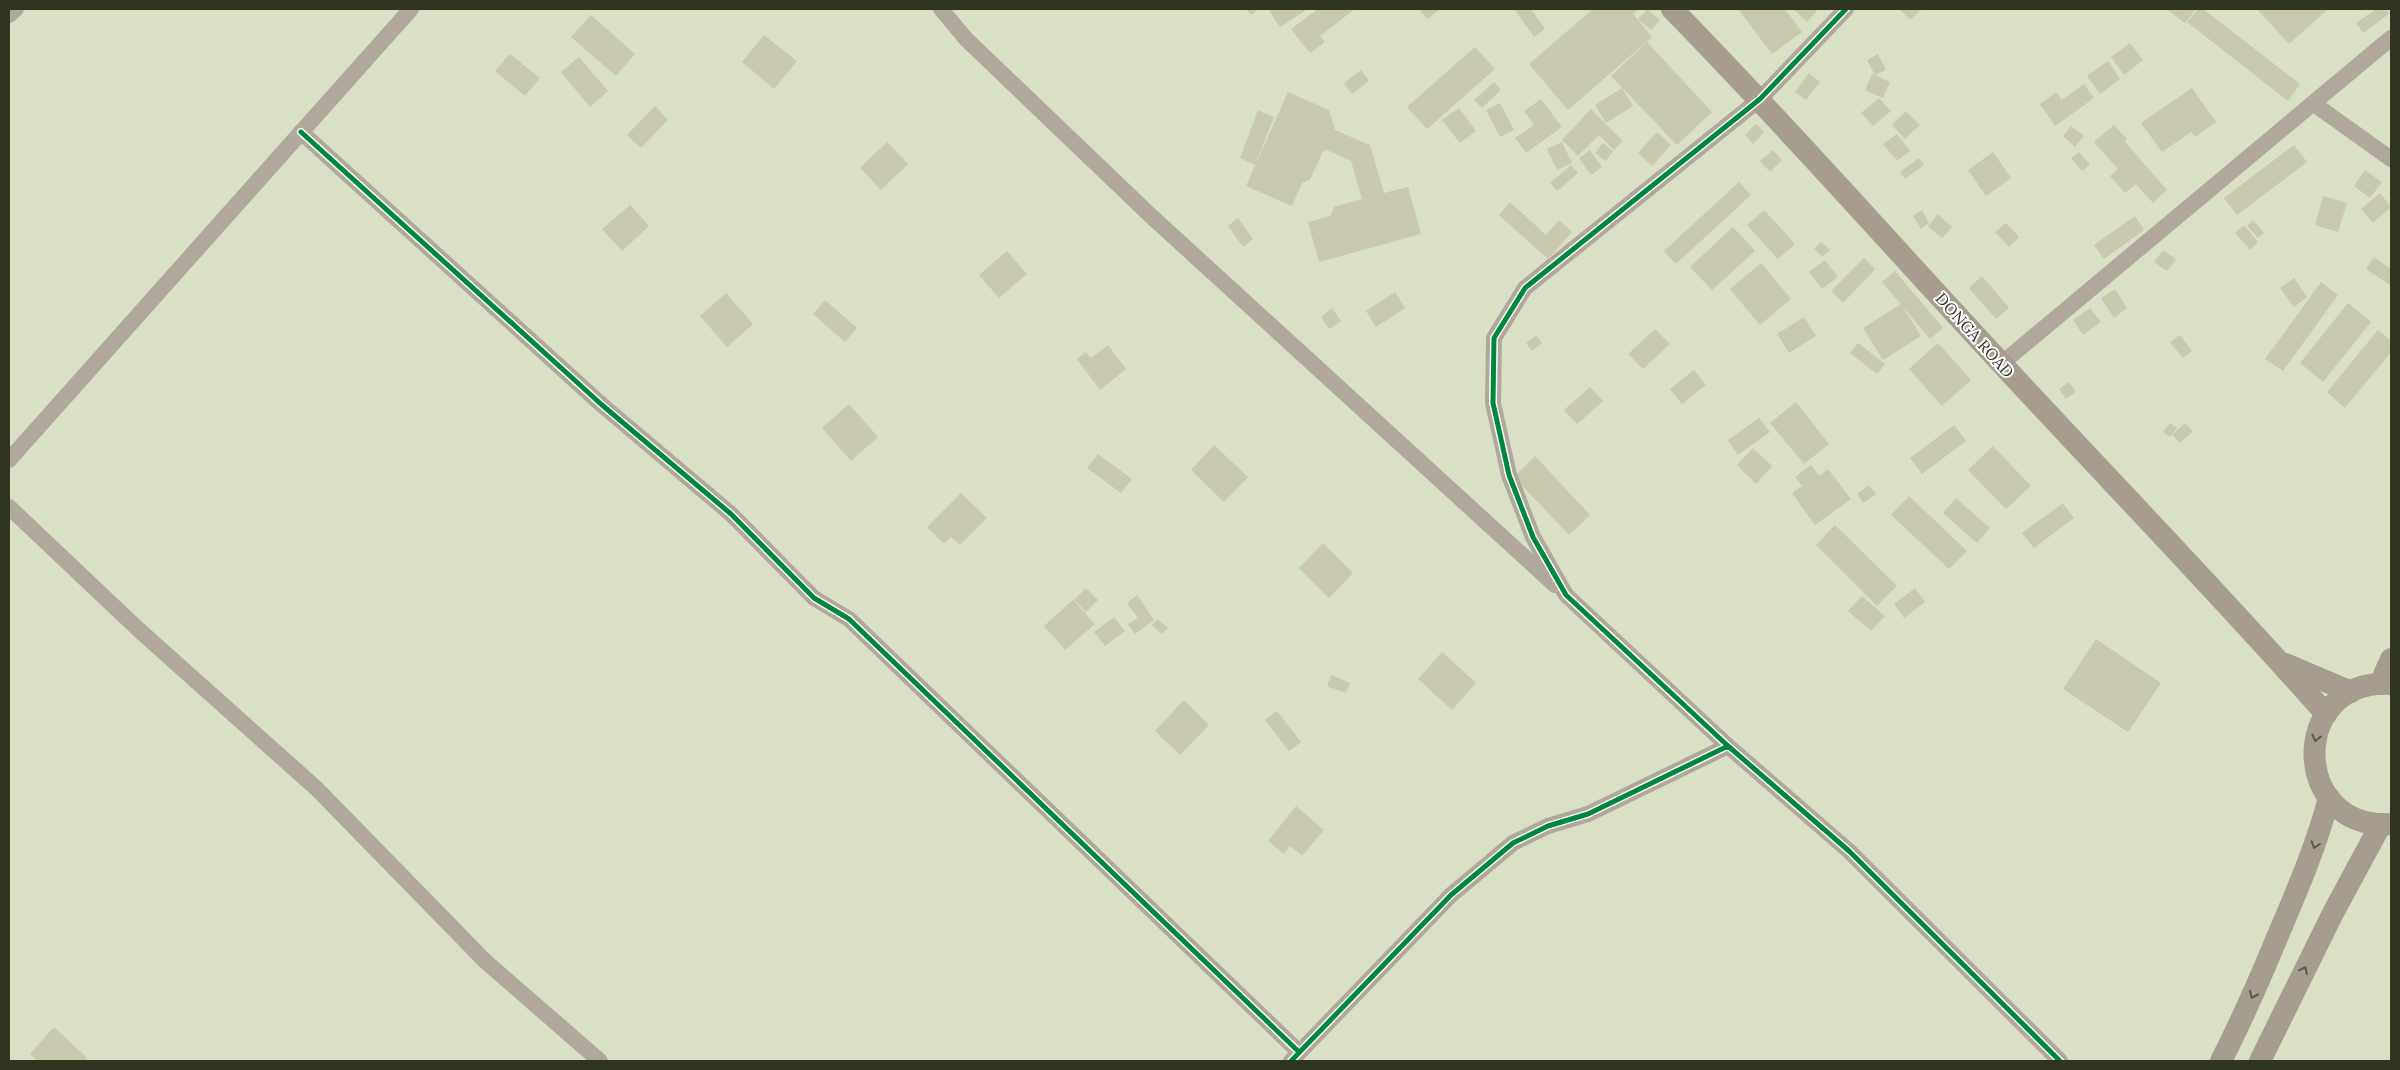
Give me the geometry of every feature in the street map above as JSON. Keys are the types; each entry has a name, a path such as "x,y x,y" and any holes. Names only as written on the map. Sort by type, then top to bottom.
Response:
{"street":[{"path":"9,15 16,9"},
{"path":"9,460 411,9"},
{"path":"941,9 966,38 1151,216 1566,595 1728,746 1849,851 2060,1061"},
{"name":"DONGA ROAD","path":"1672,9 1760,99 2001,364 2279,661 2326,714"},
{"path":"1566,595 1534,537 1509,475 1493,403 1494,338 1525,288 1760,99 1846,9"},
{"path":"2001,364 2391,38"},
{"path":"2314,104 2391,159"},
{"path":"301,132 588,392 731,514 814,598 849,620 1295,1057 1450,895 1513,843 1548,826 1588,814 1728,746"},
{"path":"9,507 139,630 316,789 485,961 600,1061"},
{"path":"2260,1061 2333,913 2386,824 2352,817 2329,798 2319,782 2314,765 2314,747 2318,730 2326,714 2337,701 2351,692 2386,684 2391,659"},
{"path":"2279,661 2351,692"},
{"path":"2221,1061 2242,1019 2298,890 2313,852 2329,798"}],"building":[{"path":"1246,9 1259,9 1251,15"},
{"path":"1268,9 1304,9 1305,11 1280,27"},
{"path":"1318,9 1355,9 1320,36 1325,42 1310,53 1291,29"},
{"path":"1419,9 1441,9 1427,19"},
{"path":"1514,9 1531,9 1545,29 1534,37"},
{"path":"1593,9 1639,9 1633,14 1652,37 1568,110 1529,64"},
{"path":"1647,9 1660,20 1651,30 1638,19"},
{"path":"1738,9 1785,9 1802,32 1772,54"},
{"path":"1793,9 1815,9 1817,11 1807,22"},
{"path":"1899,9 1922,9 1910,20"},
{"path":"2166,9 2196,9 2185,23"},
{"path":"2198,9 2203,9 2300,84 2288,101 2187,22"},
{"path":"2257,9 2328,9 2289,44"},
{"path":"2376,9 2386,9 2389,14 2363,33 2356,23"},
{"path":"591,15 635,54 616,76 571,37"},
{"path":"764,35 797,61 774,89 742,62"},
{"path":"1647,42 1712,112 1677,145 1611,76"},
{"path":"2130,43 2143,60 2124,75 2111,57"},
{"path":"1475,47 1495,69 1427,129 1407,107"},
{"path":"510,54 540,78 525,96 495,71"},
{"path":"1878,54 1886,70 1875,75 1867,60"},
{"path":"579,57 608,91 590,107 561,72"},
{"path":"2108,61 2120,79 2100,94 2087,76"},
{"path":"1361,70 1369,81 1352,94 1344,83"},
{"path":"1809,73 1820,82 1806,100 1795,92"},
{"path":"1872,74 1890,82 1883,98 1865,90"},
{"path":"1494,82 1501,90 1482,108 1474,100"},
{"path":"2084,84 2094,98 2055,126 2040,104 2056,92 2062,100"},
{"path":"1622,88 1633,106 1606,123 1595,105"},
{"path":"2192,88 2216,122 2195,137 2191,132 2162,152 2141,123"},
{"path":"1288,92 1329,110 1335,130 1370,145 1384,193 1408,187 1421,234 1319,262 1308,222 1330,216 1334,207 1362,199 1351,161 1327,150 1323,151 1310,180 1302,183 1292,206 1246,186"},
{"path":"1879,98 1891,111 1873,126 1861,113"},
{"path":"1541,99 1562,127 1526,153 1515,138 1534,125 1524,111"},
{"path":"1500,103 1514,130 1500,137 1486,110"},
{"path":"655,106 668,120 641,148 627,135"},
{"path":"1459,108 1476,131 1460,143 1442,120"},
{"path":"1591,109 1623,141 1614,150 1599,135 1578,156 1562,140"},
{"path":"1258,110 1274,117 1255,165 1240,158"},
{"path":"1906,111 1920,125 1905,139 1892,125"},
{"path":"1756,124 1764,132 1753,144 1745,135"},
{"path":"2114,125 2127,139 2125,142 2167,190 2153,203 2136,184 2125,193 2110,176 2118,169 2094,142"},
{"path":"2071,126 2084,136 2075,147 2063,136"},
{"path":"1657,132 1671,145 1652,166 1638,153"},
{"path":"1897,134 1910,151 1897,161 1883,144"},
{"path":"887,142 908,164 881,190 860,168"},
{"path":"1562,142 1572,163 1557,170 1547,149"},
{"path":"1603,143 1613,151 1606,161 1595,153"},
{"path":"2294,145 2307,162 2237,215 2224,198"},
{"path":"1590,150 1602,167 1591,175 1579,158"},
{"path":"1773,150 1782,160 1770,172 1760,161"},
{"path":"1993,152 2011,178 1986,196 1968,170"},
{"path":"2079,152 2090,165 2082,171 2071,158"},
{"path":"1919,158 1924,165 1905,179 1900,172"},
{"path":"1571,165 1578,173 1557,191 1550,183"},
{"path":"2365,170 2382,182 2370,198 2354,186"},
{"path":"1739,182 1751,195 1676,264 1664,251"},
{"path":"2380,193 2391,207 2373,223 2361,209"},
{"path":"2323,196 2347,203 2338,232 2315,225"},
{"path":"1510,202 1546,235 1559,220 1572,232 1548,259 1499,215"},
{"path":"630,205 649,226 622,251 602,229"},
{"path":"1764,210 1795,244 1778,259 1747,225"},
{"path":"1922,210 1929,223 1921,229 1913,216"},
{"path":"1938,214 1952,227 1942,238 1928,226"},
{"path":"2135,216 2144,230 2104,259 2094,245"},
{"path":"1238,218 1253,239 1243,247 1228,226"},
{"path":"2253,220 2264,233 2258,238 2247,226"},
{"path":"2006,223 2019,237 2009,247 1995,232"},
{"path":"2244,225 2258,242 2250,250 2235,233"},
{"path":"1733,227 1755,251 1712,290 1690,267"},
{"path":"1821,242 1830,250 1822,257 1814,249"},
{"path":"2163,250 2176,259 2167,271 2154,262"},
{"path":"1007,251 1027,274 999,298 979,275"},
{"path":"2374,257 2391,269 2391,286 2366,269"},
{"path":"1864,258 1875,269 1843,303 1831,291"},
{"path":"1825,260 1838,277 1822,289 1809,272"},
{"path":"1761,263 1791,299 1760,325 1730,289"},
{"path":"1895,271 1943,328 1930,339 1882,282"},
{"path":"1982,276 2009,308 1996,319 1969,288"},
{"path":"2294,278 2307,297 2294,307 2280,288"},
{"path":"2321,282 2338,295 2283,371 2265,359"},
{"path":"2115,289 2127,308 2114,318 2101,298"},
{"path":"1395,292 1405,308 1376,327 1366,311"},
{"path":"726,293 753,324 727,347 700,316"},
{"path":"825,300 857,328 845,342 813,314"},
{"path":"2348,303 2371,322 2323,382 2300,363"},
{"path":"1901,304 1921,336 1883,360 1863,328"},
{"path":"1332,308 1341,321 1329,329 1321,317"},
{"path":"2090,308 2101,322 2083,335 2073,320"},
{"path":"1804,317 1816,336 1789,353 1777,334"},
{"path":"1655,329 1670,344 1643,369 1628,354"},
{"path":"2378,330 2391,341 2391,352 2345,408 2327,392"},
{"path":"1536,335 1542,343 1532,351 1526,343"},
{"path":"2180,335 2192,351 2183,358 2170,342"},
{"path":"1858,343 1885,364 1877,374 1850,353"},
{"path":"1938,343 1971,380 1942,406 1909,369"},
{"path":"1108,345 1126,369 1100,390 1077,359 1086,352 1091,358"},
{"path":"1694,370 1706,385 1682,404 1670,389"},
{"path":"2069,382 2076,392 2066,399 2059,389"},
{"path":"1590,387 1603,401 1577,424 1564,410"},
{"path":"1796,402 1829,444 1804,464 1770,423"},
{"path":"849,404 878,437 851,461 822,428"},
{"path":"1759,418 1770,432 1738,455 1728,440"},
{"path":"2170,423 2177,428 2170,437 2163,432"},
{"path":"2185,423 2193,431 2180,443 2172,435"},
{"path":"1954,425 1966,441 1922,474 1910,458"},
{"path":"1214,445 1248,477 1224,502 1191,470"},
{"path":"1993,446 2031,486 2006,509 1968,470"},
{"path":"1753,448 1772,466 1756,484 1737,465"},
{"path":"1098,454 1132,479 1121,493 1087,468"},
{"path":"1535,456 1590,515 1569,535 1514,477"},
{"path":"1811,465 1819,476 1828,469 1851,499 1815,525 1792,493 1802,486 1795,477"},
{"path":"1869,485 1876,494 1863,503 1857,494"},
{"path":"961,493 987,518 960,545 951,537 944,544 927,527"},
{"path":"1909,496 1967,551 1949,569 1891,515"},
{"path":"1956,498 1990,528 1977,543 1943,513"},
{"path":"2063,503 2074,518 2034,548 2022,533"},
{"path":"1835,525 1897,586 1877,606 1816,545"},
{"path":"1323,543 1353,573 1329,598 1299,568"},
{"path":"1086,588 1098,600 1086,612 1074,600"},
{"path":"1915,588 1925,602 1904,618 1894,604"},
{"path":"1137,595 1154,620 1135,634 1128,624 1138,618 1127,603"},
{"path":"1862,596 1885,616 1871,631 1848,611"},
{"path":"1073,600 1095,624 1065,650 1044,626"},
{"path":"1114,617 1125,631 1105,646 1094,632"},
{"path":"1157,619 1168,628 1162,634 1152,625"},
{"path":"2096,639 2161,683 2128,732 2063,689"},
{"path":"1442,652 1476,683 1452,710 1418,679"},
{"path":"1331,675 1350,683 1346,693 1327,686"},
{"path":"1184,700 1209,725 1180,755 1155,731"},
{"path":"1277,711 1301,742 1289,751 1265,720"},
{"path":"1296,806 1324,830 1302,856 1290,846 1284,854 1268,841"},
{"path":"54,1027 87,1058 85,1061 38,1061 30,1054"}],"cycle path":[{"path":"1728,746 1566,595 1533,537 1509,475 1493,403 1494,338 1525,288 1760,99 1846,9"},
{"path":"301,132 602,405 731,514 814,598 849,619 1299,1052"},
{"path":"1291,1061 1451,895 1513,843 1548,826 1588,814 1728,746 1849,851 2060,1061"}]}
